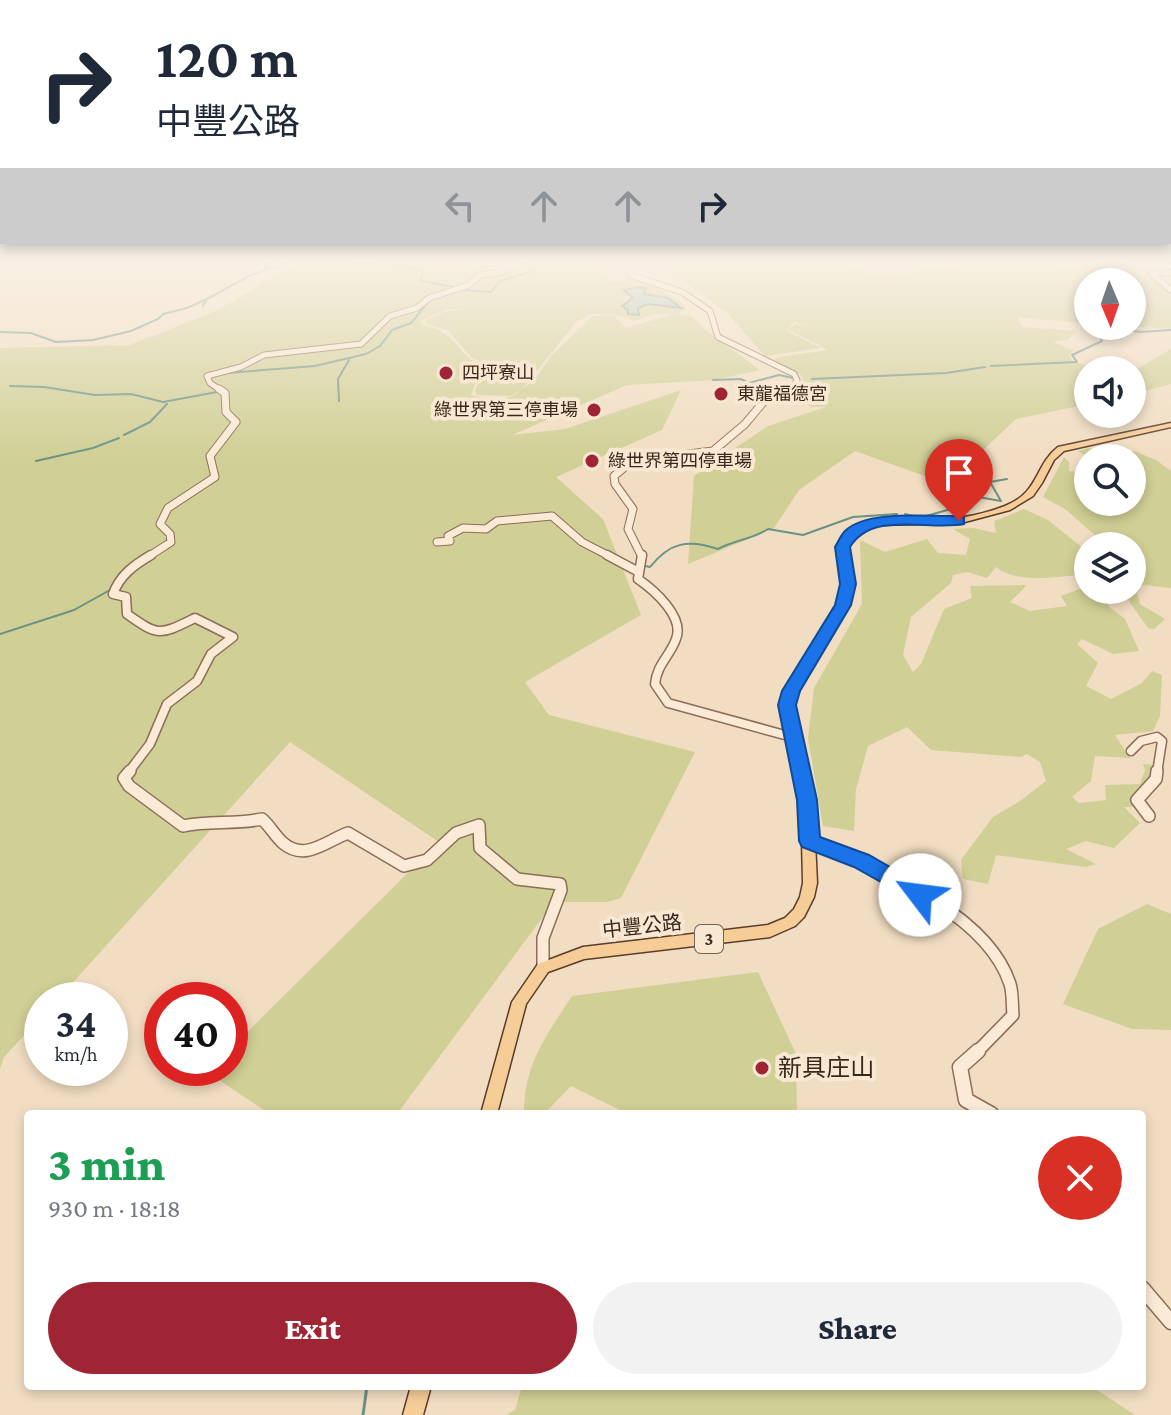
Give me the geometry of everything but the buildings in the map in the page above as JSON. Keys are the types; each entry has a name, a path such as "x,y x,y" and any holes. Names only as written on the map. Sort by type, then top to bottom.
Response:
{"main road":[{"name":"中豐公路","path":"543,968 583,953 756,934 781,927 799,913 807,897 810,841 807,800 787,705 791,691 843,605 848,584 842,547 851,533 873,523 959,521 1008,507 1032,494 1056,452 1160,429"},
{"path":"490,1110 519,1002 543,968"},
{"path":"413,1415 420,1390"}],"street":[{"path":"378,328 361,344 264,355 241,367 206,378 225,393 226,412 236,422 210,456 215,477 165,511 160,524 170,534 171,542 125,573 116,583 113,594 126,597 127,614 153,633 163,633 195,618 233,637 211,654 197,681 167,704 150,744 124,778 129,786 183,826 208,821 226,825 264,819 284,844 299,851 322,848 348,833 404,866 428,861 448,836 479,825 480,848 512,877 560,884 561,890 542,939 540,959 543,968"},
{"path":"715,328 718,337 794,374 797,380 794,385 771,393 745,424 713,451 632,461 617,472 615,484 633,509 628,529 642,556 638,579 656,593 679,626 679,637 657,665 654,674 655,684 668,703 693,713 792,737"},
{"path":"437,542 450,541 448,536 453,531 463,528 486,529 497,521 552,516 582,542 637,571"},
{"path":"1131,751 1141,741 1157,737 1162,741 1156,779 1137,800 1149,816"},
{"path":"810,841 862,861 920,895 976,935 999,962 1011,985 1013,1015 960,1067 966,1100 984,1110"},
{"path":"1146,1293 1171,1322"}],"shaded area":[{"path":"173,328 434,328 447,335 477,365 479,374 471,395 497,399 510,397 521,390 510,396 477,395 475,390 488,365 471,357 448,330 441,328 571,328 522,389 534,381 551,356 580,328 704,328 760,370 714,380 627,385 512,435 565,429 681,390 662,430 556,477 603,519 641,615 525,682 549,715 695,752 621,898 607,902 554,902 400,1110 264,1110 228,1086 248,1086 248,1031 439,842 290,742 73,982 24,982 24,1035 4,1057 0,1069 0,348 130,345"},
{"path":"740,328 789,328 787,331 821,348 765,356"},
{"path":"1036,328 1074,331 1067,340 1053,342 1074,351 1069,355 1074,361 1074,387 1071,387 1074,387 1074,407 1016,419 947,484 855,451 799,490 774,528 688,564 694,476 768,426 826,407 810,407 801,391 803,378 799,373 772,361 779,357 828,350 789,330"},
{"path":"1171,349 1171,384 1146,390 1146,364"},
{"path":"1146,456 1171,471 1171,588 1146,585 1146,532 1091,532 1065,509 1043,497 1064,457 1069,462 1069,471 1074,472 1074,516 1146,516"},
{"path":"1024,509 1048,520 1074,541 1074,575 1025,578 996,567 987,578 967,572 953,575 951,583 911,617 903,655 913,672 921,664 944,609 972,598 970,586 1027,585 1010,602 1030,611 1067,606 1061,596 1074,591 1074,604 1108,604 1125,619 1139,651 1113,654 1082,639 1077,644 1098,663 1086,686 1111,699 1142,683 1152,671 1162,675 1160,716 1153,731 1115,735 1130,758 1095,756 1091,781 1072,797 1079,803 1106,800 1105,785 1140,784 1145,770 1143,764 1154,765 1157,778 1138,807 1124,807 1140,823 1114,848 1086,841 1066,849 1096,864 1086,867 996,855 988,884 963,879 961,860 993,817 1046,781 1040,762 1027,754 1021,757 931,750 907,727 868,746 856,789 854,831 823,826 808,738 814,688 862,604 860,540 885,552 927,539 938,553 966,555 970,539 953,529 973,528 996,533 994,521"},
{"path":"1131,604 1140,604 1165,619 1154,629 1148,628"},
{"path":"1147,904 1171,914 1171,1030 1132,1029 1063,1004 1098,929"},
{"path":"758,972 796,1054 797,1110 620,1110 571,1086 548,1110 524,1110 532,1065 572,996"},
{"path":"521,1390 1097,1390 1135,1415 506,1415 515,1410"}],"waterway":[{"path":"0,332 31,333 56,342 93,340 138,328"},
{"path":"227,373 315,366 366,354 380,346 392,330 397,328"},
{"path":"991,366 1077,362 1072,355 1102,341 1097,333 1102,328"},
{"path":"1111,328 1140,332 1171,330"},
{"path":"339,401 338,379 349,360"},
{"path":"812,379 946,373 985,367"},
{"path":"713,380 741,379 749,383 779,375 793,378"},
{"path":"10,386 44,387 95,395 131,394 163,402 217,392"},
{"path":"124,435 150,422 167,404"},
{"path":"225,442 238,425"},
{"path":"36,461 93,448 119,438"},
{"path":"211,484 218,479 217,471"},
{"path":"926,516 951,509 961,494 1001,501 990,482 1007,479"},
{"path":"645,566 650,567 665,552 680,545 698,544 718,549 768,529 803,535 853,517 897,514"},
{"path":"905,514 918,517"},
{"path":"165,550 174,544 173,532"},
{"path":"0,634 74,610 110,590"},
{"path":"363,1415 366,1390"}],"place":[{"name":"四坪寮山","path":"446,373"},
{"name":"東龍福德宮","path":"721,394"},
{"name":"綠世界第三停車場","path":"594,410"},
{"name":"綠世界第四停車場","path":"592,461"},
{"name":"新具庄山","path":"762,1068"}],"route":[{"path":"920,895 862,861 810,841 807,800 787,705 791,691 843,605 848,584 842,547 851,533 868,524 886,521 959,521"}]}
